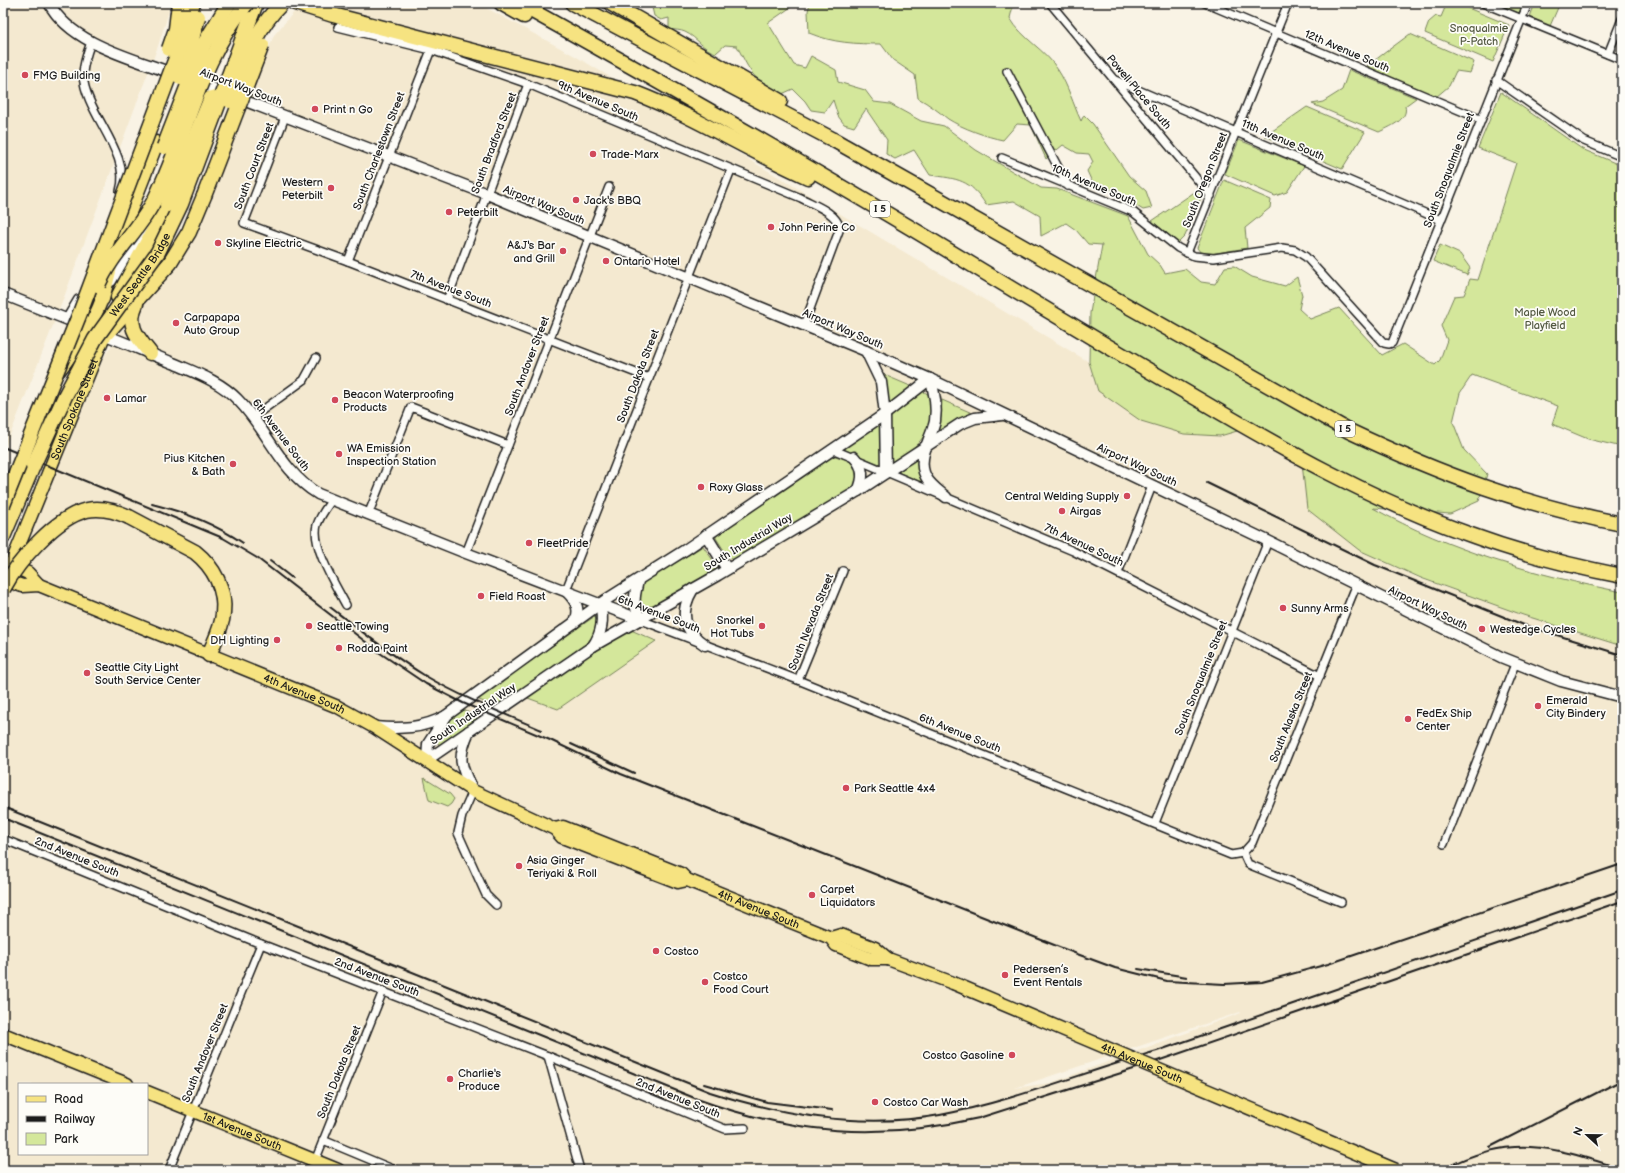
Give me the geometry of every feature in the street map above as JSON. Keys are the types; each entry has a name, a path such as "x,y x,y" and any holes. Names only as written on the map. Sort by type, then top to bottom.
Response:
{"highway":[{"path":"110,230 123,186 176,29 179,3"},
{"path":"3,505 71,322 110,230 176,58 193,3"},
{"path":"102,299 117,242 141,205 186,65 200,3"},
{"path":"160,145 204,44 229,3"},
{"path":"71,322 88,308 110,263 155,200 206,69 224,35 247,3"},
{"name":"West Seattle Bridge","path":"3,537 53,422 95,339 158,252 182,204 256,3"},
{"path":"105,335 160,276 180,248 194,221 259,51 283,3"},
{"path":"85,359 115,318 154,271 174,240 185,218 253,43 267,18 283,3"},
{"path":"295,3 356,21 605,84 665,104 780,164 882,210"},
{"path":"500,3 538,23 557,25"},
{"name":"I 5","path":"518,3 882,210 1094,339 1291,454 1377,496 1445,526 1525,553 1622,576"},
{"name":"I 5","path":"572,3 832,139 1349,431 1413,461 1484,488 1542,506 1622,524"},
{"path":"610,3 802,114 832,139"},
{"path":"118,297 167,205 217,85 250,19"},
{"path":"138,300 132,315 131,324 136,336 150,353"},
{"path":"3,583 29,554 62,522 79,513 94,509 109,510 129,517 195,552 202,557 215,574 222,596 223,615 209,655"}],"main road":[{"name":"South Spokane Street","path":"3,583 7,563 69,424 105,335 118,297"},
{"name":"South Spokane Street","path":"3,498 48,386 76,350 89,328 102,299"},
{"path":"39,409 40,420 46,428 55,430 69,424"},
{"name":"4th Avenue South","path":"7,563 28,573 39,585 338,707 374,727 473,791 556,829 562,837 678,882 687,880"},
{"name":"4th Avenue South","path":"3,583 22,586 39,585"},
{"name":"4th Avenue South","path":"556,829 563,827 681,874 687,880 832,938 836,945 871,959 888,959 953,983 1396,1170"},
{"path":"583,844 587,842 621,854 626,852"},
{"path":"3,1034 125,1083"},
{"name":"1st Avenue South","path":"148,1092 338,1170"}],"street":[{"name":"Airport Way South","path":"49,3 67,25 91,42 487,194 866,351 930,379 1268,541 1515,664 1561,681 1622,697"},
{"name":"Powell Place South","path":"1050,3 1211,196"},
{"name":"12th Avenue South","path":"1205,3 1480,119"},
{"name":"South Oregon Street","path":"1187,253 1288,3"},
{"path":"1483,3 1622,60"},
{"name":"South Snoqualmie Street","path":"1389,344 1392,343 1480,119 1528,3"},
{"path":"1608,54 1622,20"},
{"name":"9th Avenue South","path":"338,27 431,50 528,84 801,198 833,215 839,222 840,228 804,325"},
{"name":"South Spokane Street","path":"48,386 65,332 71,322 78,300 116,203 122,178 117,156 92,106 84,83 84,65 91,42"},
{"name":"South Charlestown Street","path":"348,261 431,50"},
{"path":"1007,71 1068,186"},
{"name":"11th Avenue South","path":"1115,80 1441,220"},
{"path":"1496,80 1584,141 1622,157"},
{"name":"South Bradford Street","path":"447,300 528,84"},
{"name":"South Spokane Street","path":"118,297 129,264 158,200 203,85"},
{"name":"South Court Street","path":"244,223 285,117"},
{"name":"10th Avenue South","path":"1002,158 1133,212 1168,240 1194,256 1214,258 1275,248 1295,250 1306,257 1384,343 1389,344"},
{"name":"South Dakota Street","path":"566,590 731,170"},
{"name":"South Andover Street","path":"466,554 609,187"},
{"name":"7th Avenue South","path":"244,223 348,261 649,378"},
{"name":"South Spokane Street","path":"102,299 122,260 143,233"},
{"name":"6th Avenue South","path":"3,294 191,369 218,383 232,393 253,417 281,459 299,480 309,488 331,501 798,680 1230,854 1243,853"},
{"path":"866,351 880,382 884,414 886,472"},
{"path":"253,417 295,389 304,380 316,358"},
{"path":"930,379 935,392 936,409 934,423 922,460 923,470 927,479 946,497"},
{"name":"South Industrial Way","path":"427,760 428,744 447,715 600,604 638,581 884,414 930,379"},
{"path":"368,514 412,407 508,445"},
{"name":"South Industrial Way","path":"427,760 593,646 641,620 858,491 960,424 975,418 1004,415"},
{"name":"7th Avenue South","path":"832,449 1073,551 1320,676"},
{"path":"854,458 862,470 862,482 858,491"},
{"path":"1118,573 1152,486"},
{"path":"331,501 321,516 316,535 320,551 346,606"},
{"path":"706,535 727,569"},
{"name":"South Snoqualmie Street","path":"1155,823 1268,541"},
{"name":"South Nevada Street","path":"798,680 843,571"},
{"path":"638,581 634,602 641,620"},
{"name":"South Alaska Street","path":"1243,853 1252,843 1356,586"},
{"path":"693,589 685,604 685,620 696,638 705,645"},
{"path":"566,590 576,603 578,609 578,614 574,623"},
{"path":"593,646 601,633 602,625 600,604"},
{"path":"1444,844 1515,664"},
{"path":"374,727 405,729 430,723 447,715"},
{"path":"470,730 462,744 462,762 463,771 473,791 462,816 458,833 486,895 496,905"},
{"name":"2nd Avenue South","path":"3,839 261,944 548,1056 724,1129 745,1128"},
{"path":"1243,853 1248,864 1341,902"},
{"name":"South Andover Street","path":"169,1170 261,944"},
{"name":"South Dakota Street","path":"315,1160 383,991"},
{"path":"548,1056 580,1170"},
{"path":"323,1140 395,1170"}],"shaded area":[{"path":"3,3 168,3 169,11 158,46 61,305 3,453"},
{"path":"302,3 477,3 575,56 1089,362 1098,391 1251,427 1301,454 1359,550 1421,579 1523,615 1622,646 1622,1170 3,1170 3,596 91,375 149,293 215,184 274,35","holes":["1240,1012 1241,1013 1050,1083 1015,1088"]}],"green space":[{"name":"Maple Wood Playfield","path":"651,3 793,3 791,7 768,23 794,65 805,68 811,56 836,70 838,82 865,90 874,102 890,104 921,121 944,126 976,150 1041,188 1057,189 1128,216 1148,254 1160,265 1165,273 1185,269 1201,282 1215,284 1225,267 1234,266 1252,277 1285,286 1297,277 1302,295 1299,309 1310,319 1339,308 1382,355 1403,344 1435,365 1440,360 1447,340 1441,326 1454,296 1464,295 1470,279 1478,280 1516,163 1478,148 1501,92 1582,149 1622,166 1622,447 1588,439 1552,424 1558,406 1472,375 1460,393 1453,422 1464,450 1487,474 1479,501 1450,514 1373,508 1432,537 1494,560 1558,578 1622,592 1622,646 1523,615 1421,578 1359,550 1307,509 1301,454 1251,427 1220,436 1184,434 1141,421 1098,391 1089,362 1090,313 1102,245 1088,244 1076,230 1066,223 1041,236 1040,216 1014,201 986,205 980,196 969,185 956,179 930,175 914,150 895,159 886,154 887,140 866,109 854,127 844,124 838,116 833,100 825,112 811,110 805,101 793,89 782,94 759,80 750,70 737,46 725,45 716,53 711,51 689,34 679,30 669,29 669,18 661,20 654,16"},
{"path":"810,3 924,3 931,6 934,3 1007,3 1013,6 1010,18 1021,32 1053,63 1065,82 1081,121 1084,115 1093,124 1129,176 1146,191 1152,208 1143,210 1105,186 1092,182 1087,171 1093,162 1089,154 1077,153 1063,145 1046,159 1031,125 1017,124 1003,140 975,132 948,119 918,98 915,75 893,60 881,44 845,42 827,39 809,33 808,11"},
{"name":"Snoqualmie P-Patch","path":"1447,3 1456,3 1509,25 1493,62 1425,33 1429,22 1436,16 1441,17"},
{"path":"1489,3 1523,3 1518,15"},
{"path":"1535,3 1560,3 1550,26 1530,17"},
{"path":"1410,34 1474,62 1470,73 1456,71 1449,86 1436,97 1367,66"},
{"path":"1349,70 1416,98 1405,106 1404,115 1401,119 1379,132 1312,104 1323,102 1342,90"},
{"path":"1307,107 1365,132 1342,169 1265,136"},
{"path":"1239,140 1304,166 1287,192 1275,196 1225,174"},
{"path":"1224,180 1271,200 1270,208 1245,228 1247,248 1210,254 1201,253 1197,248"},
{"path":"1199,189 1202,195 1185,236 1178,243 1152,221"},
{"path":"1440,245 1460,254 1470,268 1467,275 1433,261"},
{"path":"882,374 915,388 887,409"},
{"path":"923,391 929,395 931,408 928,429 910,451 890,464 889,418"},
{"path":"942,400 972,413 958,419 935,436 941,417"},
{"path":"880,421 882,465 841,448"},
{"path":"835,456 846,459 853,464 857,478 855,485 838,500 734,560 729,558 716,538 716,534 826,460"},
{"path":"919,457 924,483 898,472"},
{"path":"703,546 717,566 716,569 644,612 638,609 641,584"},
{"path":"595,616 597,624 596,631 587,643 496,707 477,699"},
{"path":"631,630 656,641 558,709 525,697 604,644"},
{"path":"461,708 477,718 440,745 435,741 442,727"},
{"path":"424,778 450,794 454,799 451,804 447,807 429,800"}],"railway":[{"path":"3,447 223,538 257,558 380,653 426,684 463,703 550,740 621,774 1115,968 1167,981 1224,984 1262,982 1328,964 1622,864"},
{"path":"1207,483 1375,565 1524,625 1622,655"},
{"path":"152,504 199,519 222,530 243,543"},
{"path":"270,561 292,578"},
{"path":"330,607 388,651 424,675 467,698 542,730"},
{"path":"571,744 634,773"},
{"path":"3,807 710,1092 766,1108 795,1114 853,1120 882,1121 940,1115 1022,1094 1157,1051 1622,890"},
{"path":"3,818 697,1099 733,1111 768,1120 836,1130 906,1130 979,1118 1137,1068 1622,901"},
{"path":"1138,969 1187,977"},
{"path":"1490,1147 1622,1080"},
{"path":"704,1084 767,1102 832,1110"},
{"path":"1441,1170 1466,1158 1489,1151 1510,1147 1552,1149 1622,1169"}],"place":[{"name":"FMG Building","path":"25,75"},
{"name":"Print n Go","path":"315,109"},
{"name":"Trade-Marx","path":"593,154"},
{"name":"Western Peterbilt","path":"331,188"},
{"name":"Jack's BBQ","path":"576,200"},
{"name":"Peterbilt","path":"449,212"},
{"name":"John Perine Co","path":"771,227"},
{"name":"Skyline Electric","path":"218,243"},
{"name":"A&J's Bar and Grill","path":"563,251"},
{"name":"Ontario Hotel","path":"606,261"},
{"name":"Carpapapa Auto Group","path":"176,323"},
{"name":"Lamar","path":"107,398"},
{"name":"Beacon Waterproofing Products","path":"335,400"},
{"name":"WA Emission Inspection Station","path":"339,454"},
{"name":"Pius Kitchen & Bath","path":"233,464"},
{"name":"Roxy Glass","path":"701,487"},
{"name":"Central Welding Supply","path":"1127,496"},
{"name":"Airgas","path":"1062,511"},
{"name":"FleetPride","path":"529,543"},
{"name":"Field Roast","path":"481,596"},
{"name":"Sunny Arms","path":"1283,608"},
{"name":"Seattle Towing","path":"309,626"},
{"name":"Snorkel Hot Tubs","path":"762,626"},
{"name":"Westedge Cycles","path":"1482,629"},
{"name":"DH Lighting","path":"277,640"},
{"name":"Rodda Paint","path":"339,648"},
{"name":"Seattle City Light South Service Center","path":"87,673"},
{"name":"Emerald City Bindery","path":"1538,706"},
{"name":"FedEx Ship Center","path":"1408,719"},
{"name":"Park Seattle 4x4","path":"846,788"},
{"name":"Asia Ginger Teriyaki & Roll","path":"519,866"},
{"name":"Carpet Liquidators","path":"812,895"},
{"name":"Costco","path":"656,951"},
{"name":"Pedersen’s Event Rentals","path":"1005,975"},
{"name":"Costco Food Court","path":"705,982"},
{"name":"Costco Gasoline","path":"1012,1055"},
{"name":"Charlie's Produce","path":"450,1079"},
{"name":"Costco Car Wash","path":"875,1102"}]}
